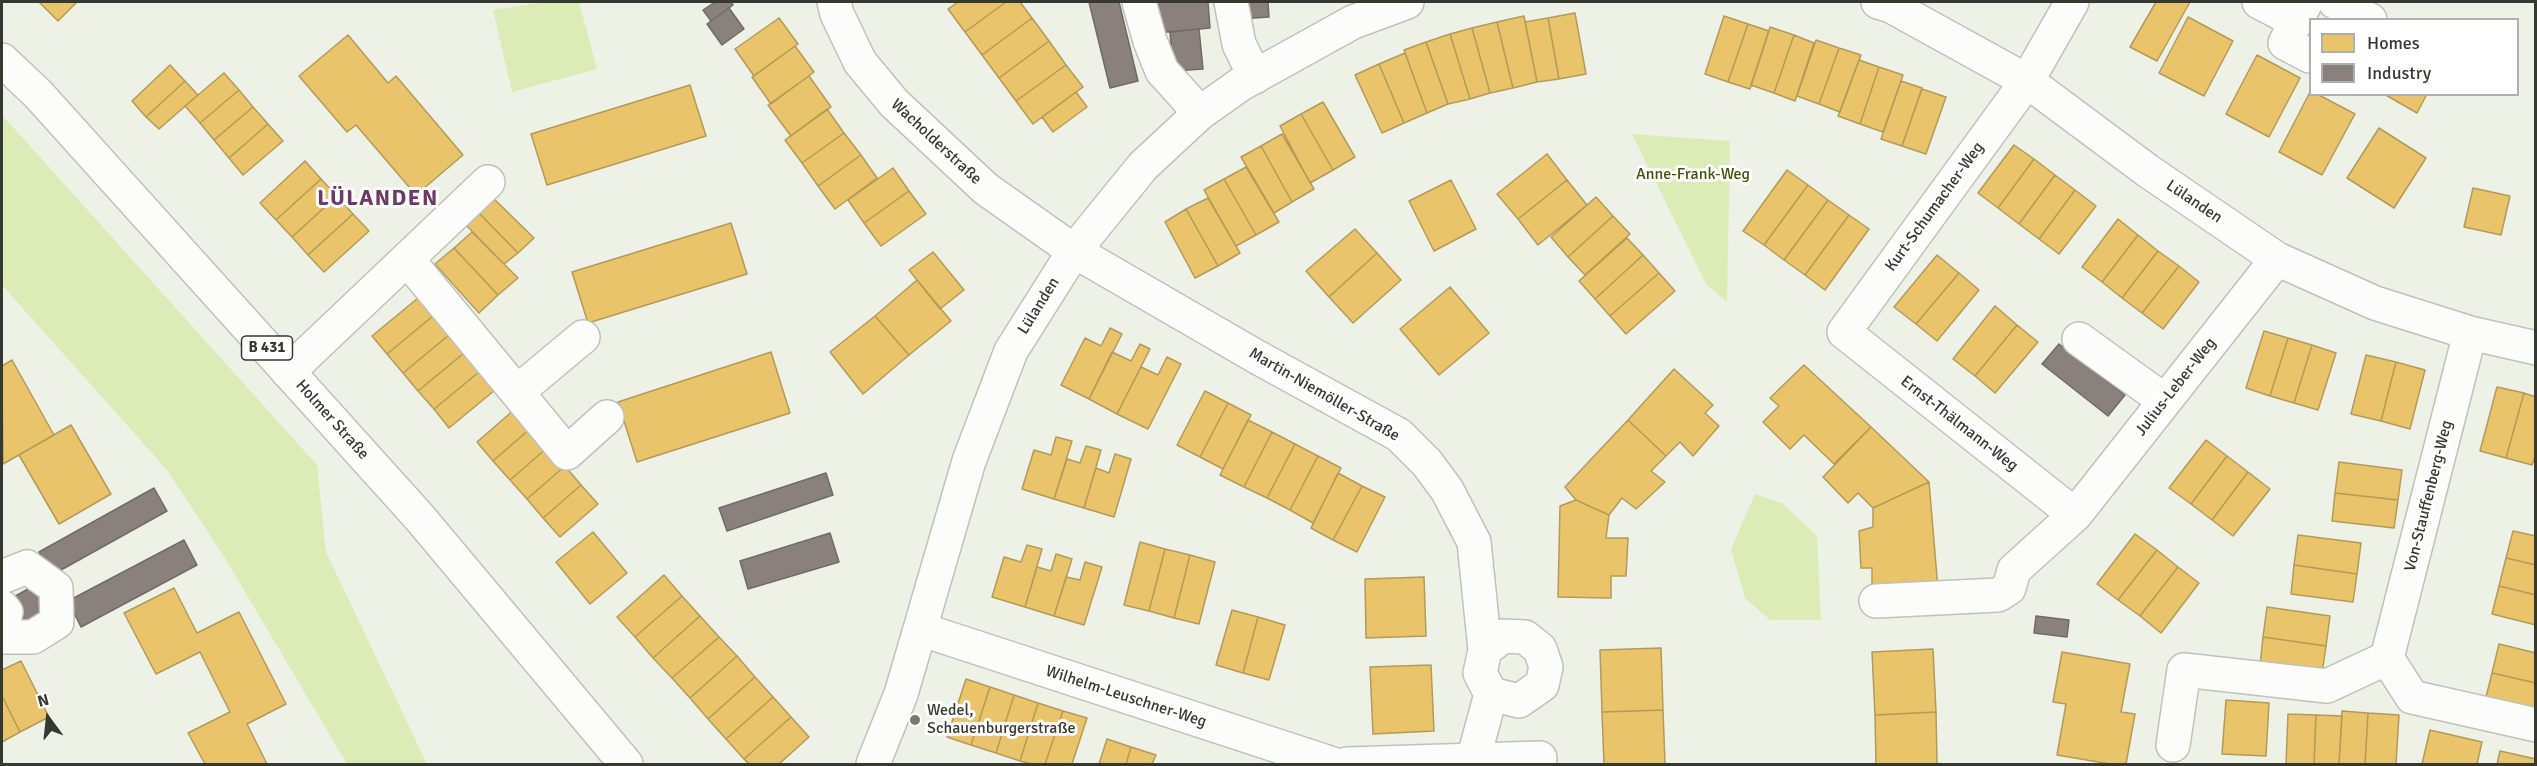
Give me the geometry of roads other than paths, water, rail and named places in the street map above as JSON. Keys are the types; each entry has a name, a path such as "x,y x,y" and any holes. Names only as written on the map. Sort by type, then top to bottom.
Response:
{"street":[{"name":"Wacholderstraße","path":"834,2 837,14 860,62 894,103 986,189 1074,251"},
{"path":"1139,2 1150,41 1162,71 1200,113"},
{"path":"1231,2 1239,44 1255,76"},
{"name":"Lülanden","path":"873,765 901,694 969,462 1011,351 1074,251 1143,166 1200,113 1255,76 1353,22 1407,2"},
{"name":"Lülanden","path":"1878,2 1891,6 2026,81 2148,171 2277,259 2375,303 2470,333 2535,348"},
{"name":"Kurt-Schumacher-Weg","path":"1844,332 2026,81 2072,2"},
{"path":"2259,2 2301,11 2285,43 2309,55"},
{"path":"2335,2 2366,18"},
{"name":"Holmer Straße","path":"2,60 38,94 420,518 626,765"},
{"path":"288,372 488,182"},
{"name":"Martin-Niemöller-Straße","path":"1074,251 1257,357 1399,435 1427,463 1447,489 1474,542 1485,650 1479,673 1491,694"},
{"path":"407,259 567,453 607,417"},
{"name":"Julius-Leber-Weg","path":"1876,601 1998,595 2009,588 2014,570 2075,515 2277,259"},
{"name":"Ernst-Thälmann-Weg","path":"1844,332 2075,515"},
{"name":"Von-Stauffenberg-Weg","path":"2387,658 2470,333"},
{"path":"517,392 583,337"},
{"path":"2079,339 2165,401"},
{"path":"2,577 27,567 56,588 57,622 33,637 2,637"},
{"path":"2,607 6,612 2,630"},
{"name":"Wilhelm-Leuschner-Weg","path":"920,629 1333,765"},
{"path":"1473,760 1491,694 1519,701 1542,685 1546,667 1540,649 1525,638 1503,636 1485,650"},
{"path":"2173,746 2184,670 2327,687 2387,658 2412,697 2535,725"},
{"path":"1347,765 1540,758"}],"place":[{"name":"Wedel, Schauenburgerstraße","path":"915,720"}],"district":[{"name":"LÜLANDEN","path":"378,199"}],"park label":[{"name":"Anne-Frank-Weg","path":"1693,175"}]}
